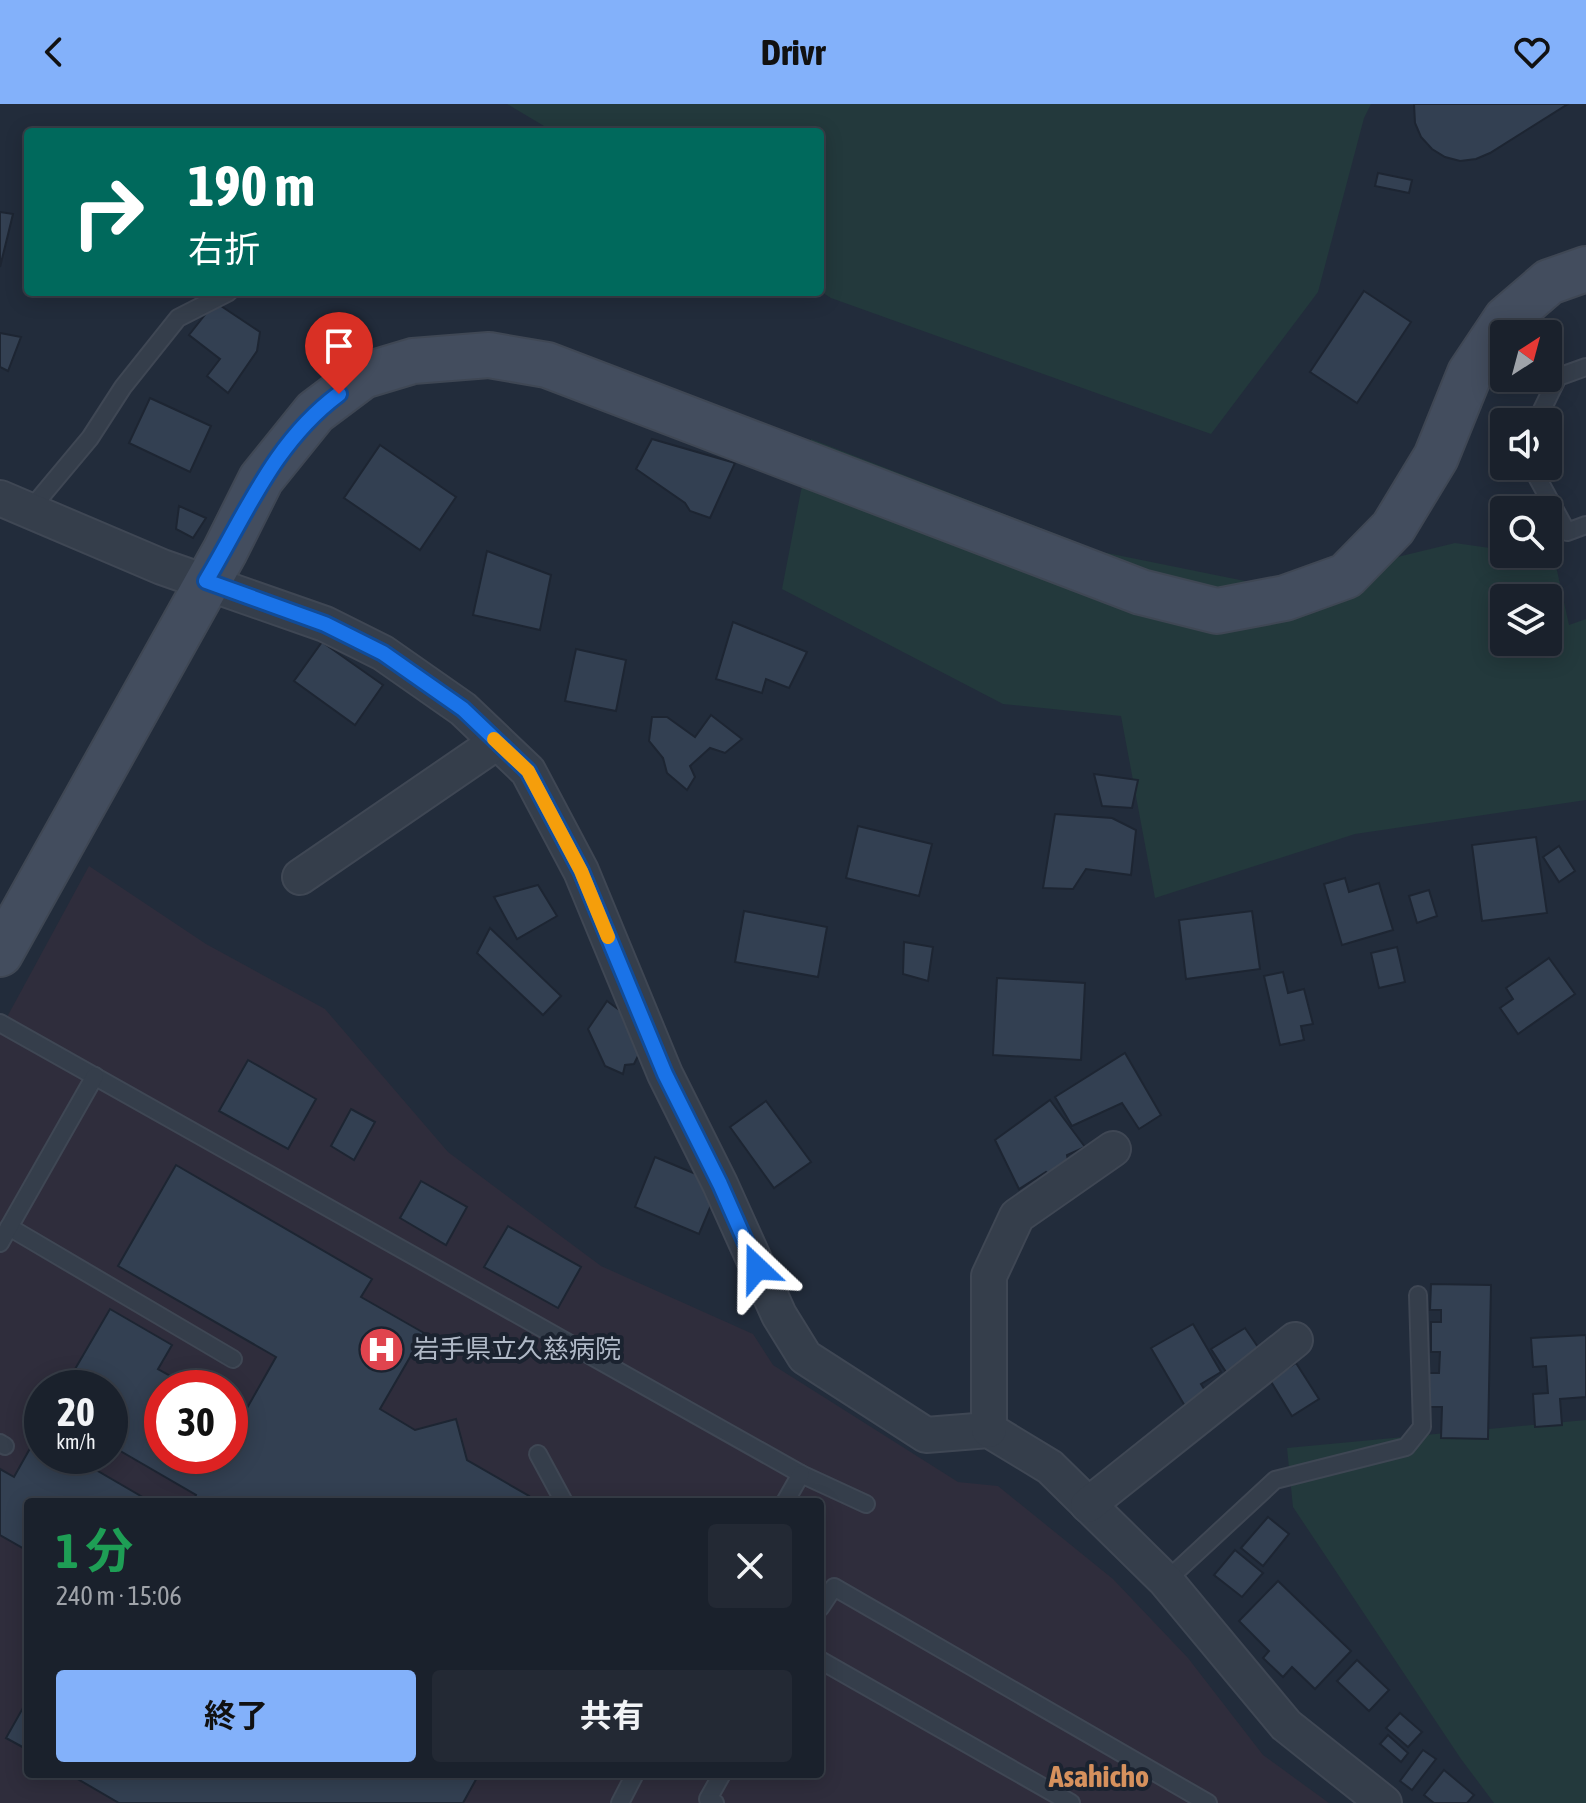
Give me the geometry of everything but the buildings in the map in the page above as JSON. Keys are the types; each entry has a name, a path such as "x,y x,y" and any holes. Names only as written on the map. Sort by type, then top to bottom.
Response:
{"street":[{"path":"0,954 261,479 315,412 363,376 413,361 489,355 547,365 1141,592 1217,611 1285,598 1346,576 1393,528 1436,457 1470,373 1506,319 1549,282 1586,269"},
{"path":"14,504 162,567 325,624 383,653 463,709 528,771 581,871 665,1074 720,1184 779,1315 805,1357 926,1435 989,1430 1050,1467 1166,1581 1286,1725 1384,1803"},
{"path":"300,877 497,742"},
{"path":"989,1430 989,1276 1017,1216 1113,1149"},
{"path":"1088,1505 1295,1340"}],"lane":[{"path":"14,504 90,438 123,387 178,318 221,296"},
{"path":"1543,408 1558,377 1586,367"},
{"path":"1539,480 1567,532 1586,525"},
{"path":"0,1023 801,1474 866,1504"},
{"path":"0,1243 95,1076"},
{"path":"9,1227 233,1359"},
{"path":"1166,1581 1275,1480 1406,1447 1422,1427 1418,1295"},
{"path":"538,1454 562,1498"},
{"path":"787,1498 801,1474"},
{"path":"824,1602 834,1587 1208,1803"},
{"path":"824,1662 1071,1803"},
{"path":"620,1803 633,1778"},
{"path":"710,1802 720,1778"}],"shaded area":[{"name":"岩手県立久慈病院","path":"89,866 206,944 325,1009 448,1152 601,1266 753,1334 773,1365 958,1482 998,1486 1113,1579 1188,1658 1263,1755 1329,1803 0,1803 0,1030"}],"green space":[{"path":"507,104 1371,104 1364,118 1318,292 1211,434 824,294 824,128 547,128"},
{"path":"811,439 1102,552 1274,587 1455,543 1490,548 1490,568 1556,568 1560,584 1490,584 1490,656 1562,656 1562,593 1569,625 1586,619 1586,800 1355,834 1155,898 1121,716 1003,704 782,589"},
{"path":"1586,1420 1586,1803 1494,1803 1461,1759 1293,1507 1287,1448"}],"slow traffic":[{"path":"494,739 528,771 581,871 608,937"}],"place":[{"name":"岩手県立久慈病院","path":"382,1349"}],"district":[{"name":"Asahicho","path":"1099,1777"}],"route":[{"path":"339,394 315,412 261,479 225,551 206,581 325,624 383,653 463,709 528,771 581,871 665,1074 720,1184 757,1268"}]}
